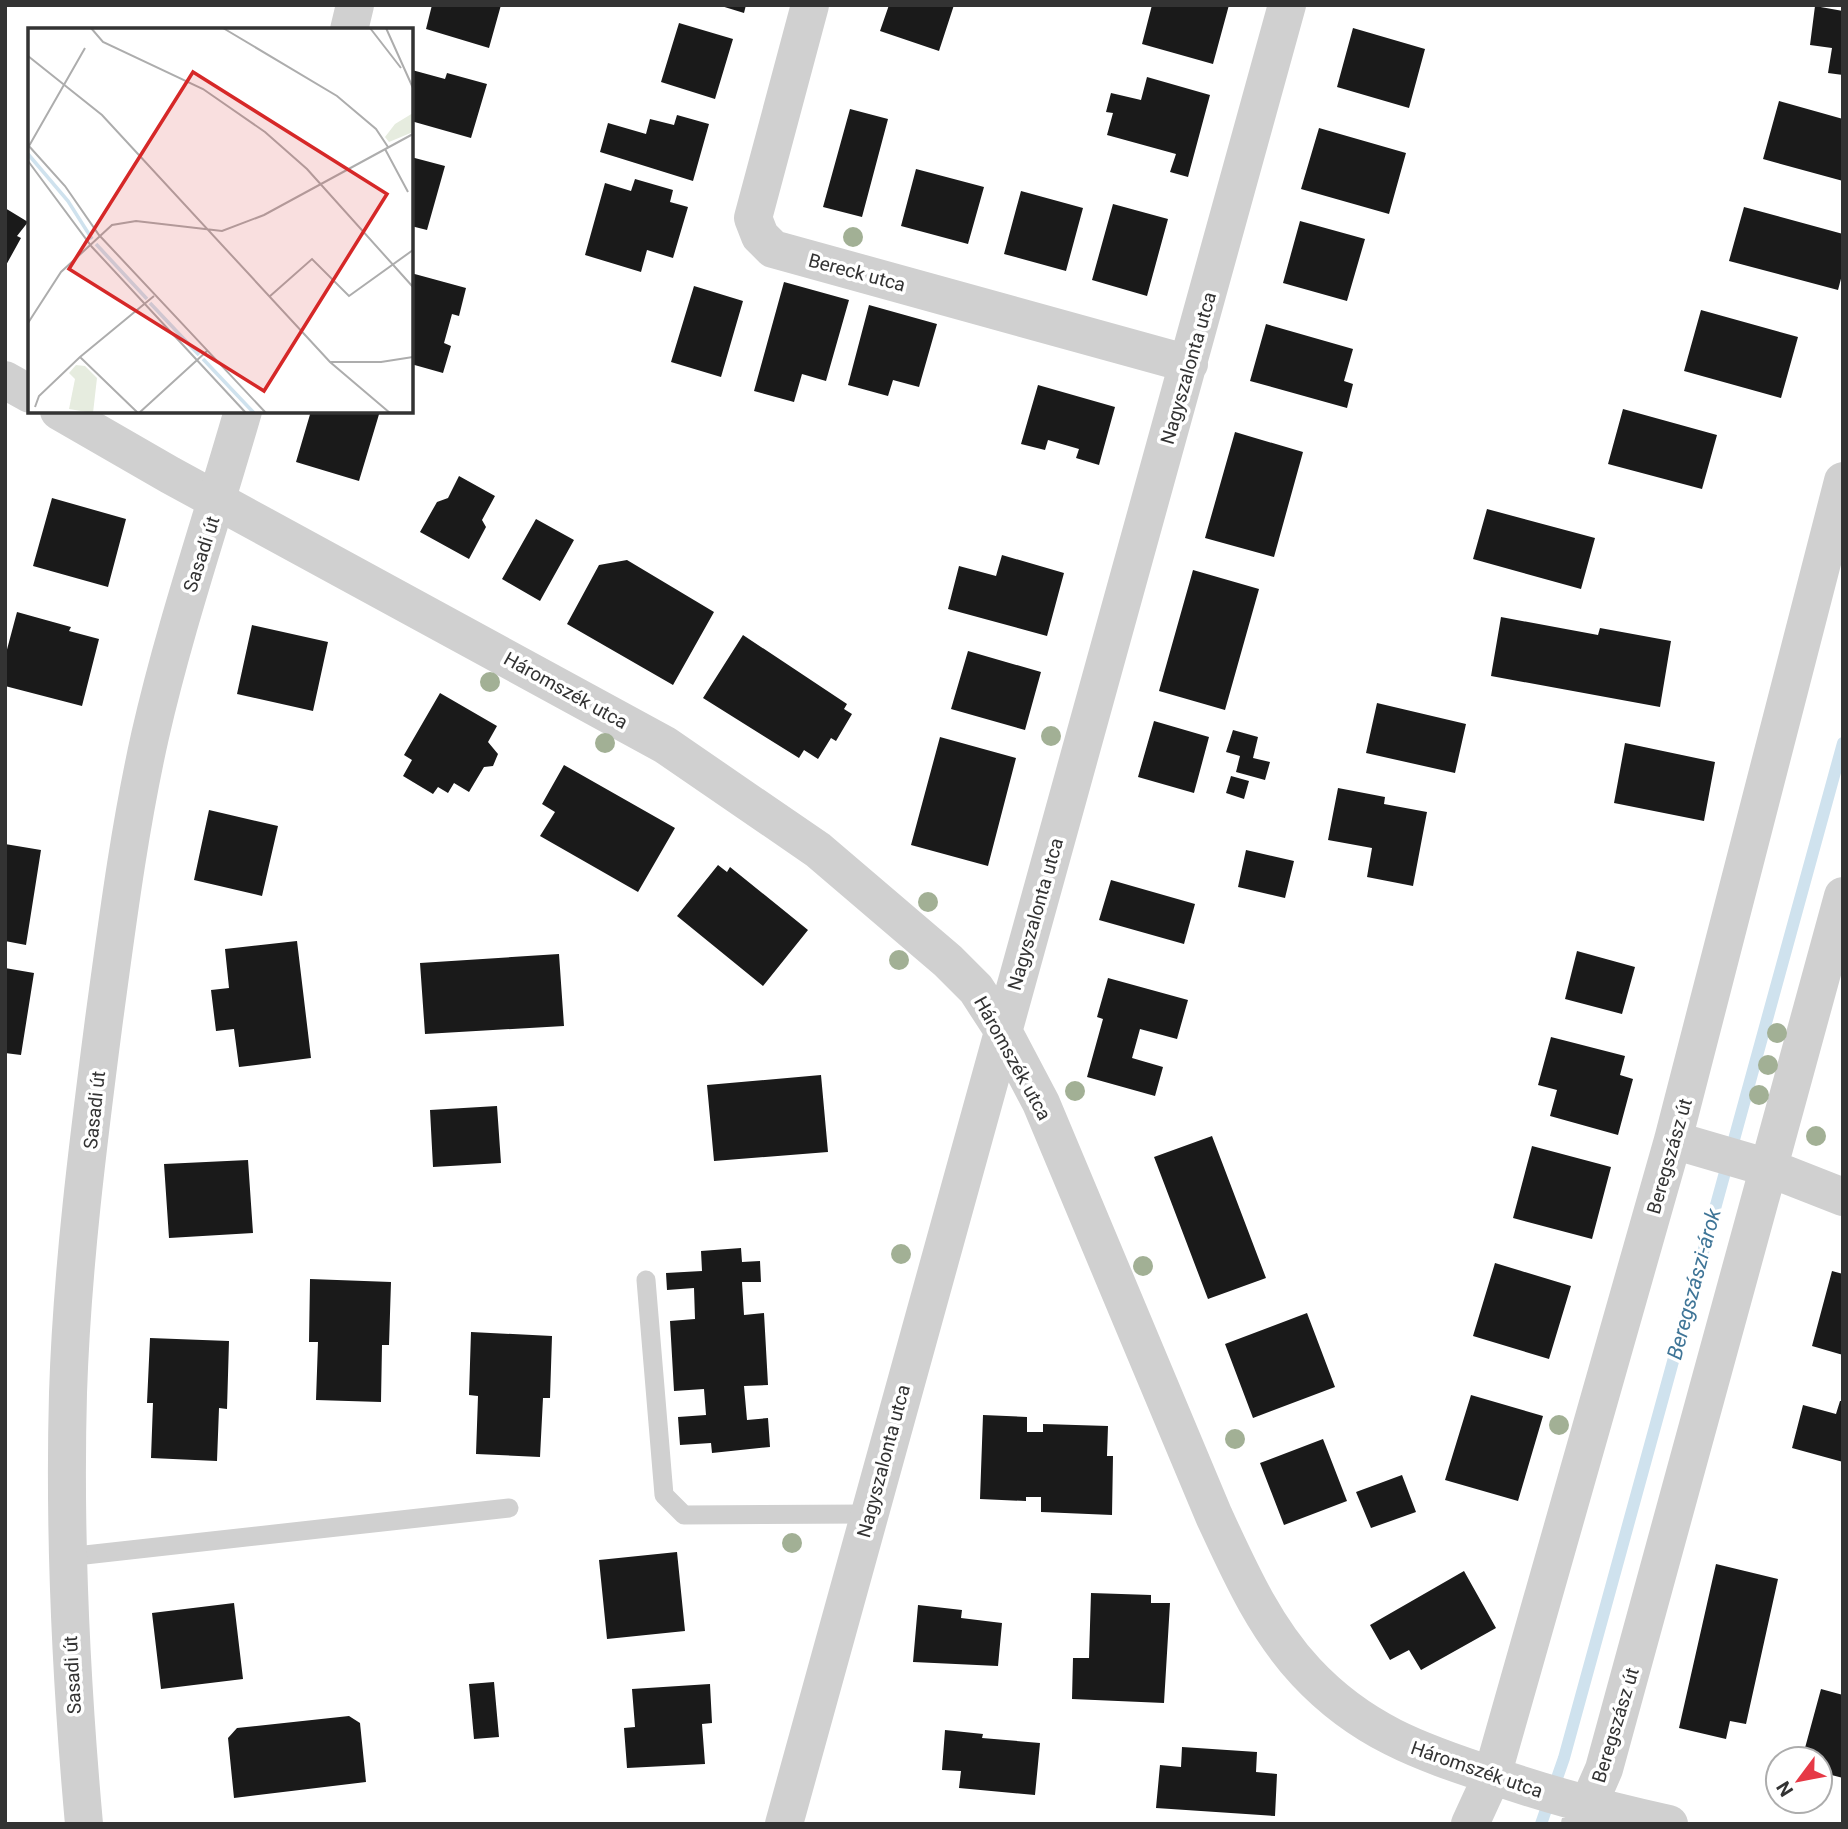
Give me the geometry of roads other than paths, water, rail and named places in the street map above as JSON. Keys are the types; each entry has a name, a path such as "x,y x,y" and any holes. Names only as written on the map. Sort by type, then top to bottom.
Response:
{"street":[{"path":"349,28 355,5"},
{"name":"Bereck utca","path":"810,5 753,218 760,236 767,243 774,249 1189,364"},
{"name":"Nagyszalonta utca","path":"784,1824 1287,5"},
{"path":"5,380 28,393"},
{"name":"Háromszék utca","path":"63,413 666,744 818,850 948,961 976,989 1002,1029 1072,1172 1214,1516 1245,1582 1272,1629 1304,1670 1335,1700 1374,1729 1421,1753 1508,1781 1578,1810 1669,1824"},
{"name":"Sasadi út","path":"85,1824 72,1686 66,1557 68,1390 76,1275 96,1087 121,895 153,725 171,650 242,413"},
{"name":"Beregszász út","path":"1471,1824 1508,1781 1689,1145 1832,561 1843,481"},
{"name":"Beregszász út","path":"1578,1810 1604,1769 1759,1165 1843,896"},
{"path":"1689,1145 1759,1165 1843,1197"}],"lane":[{"path":"646,1280 664,1495 684,1516 868,1514"},
{"path":"66,1557 509,1508"}],"waterway":[{"name":"Beregszászi-árok","path":"1541,1824 1564,1758 1843,743"}]}
